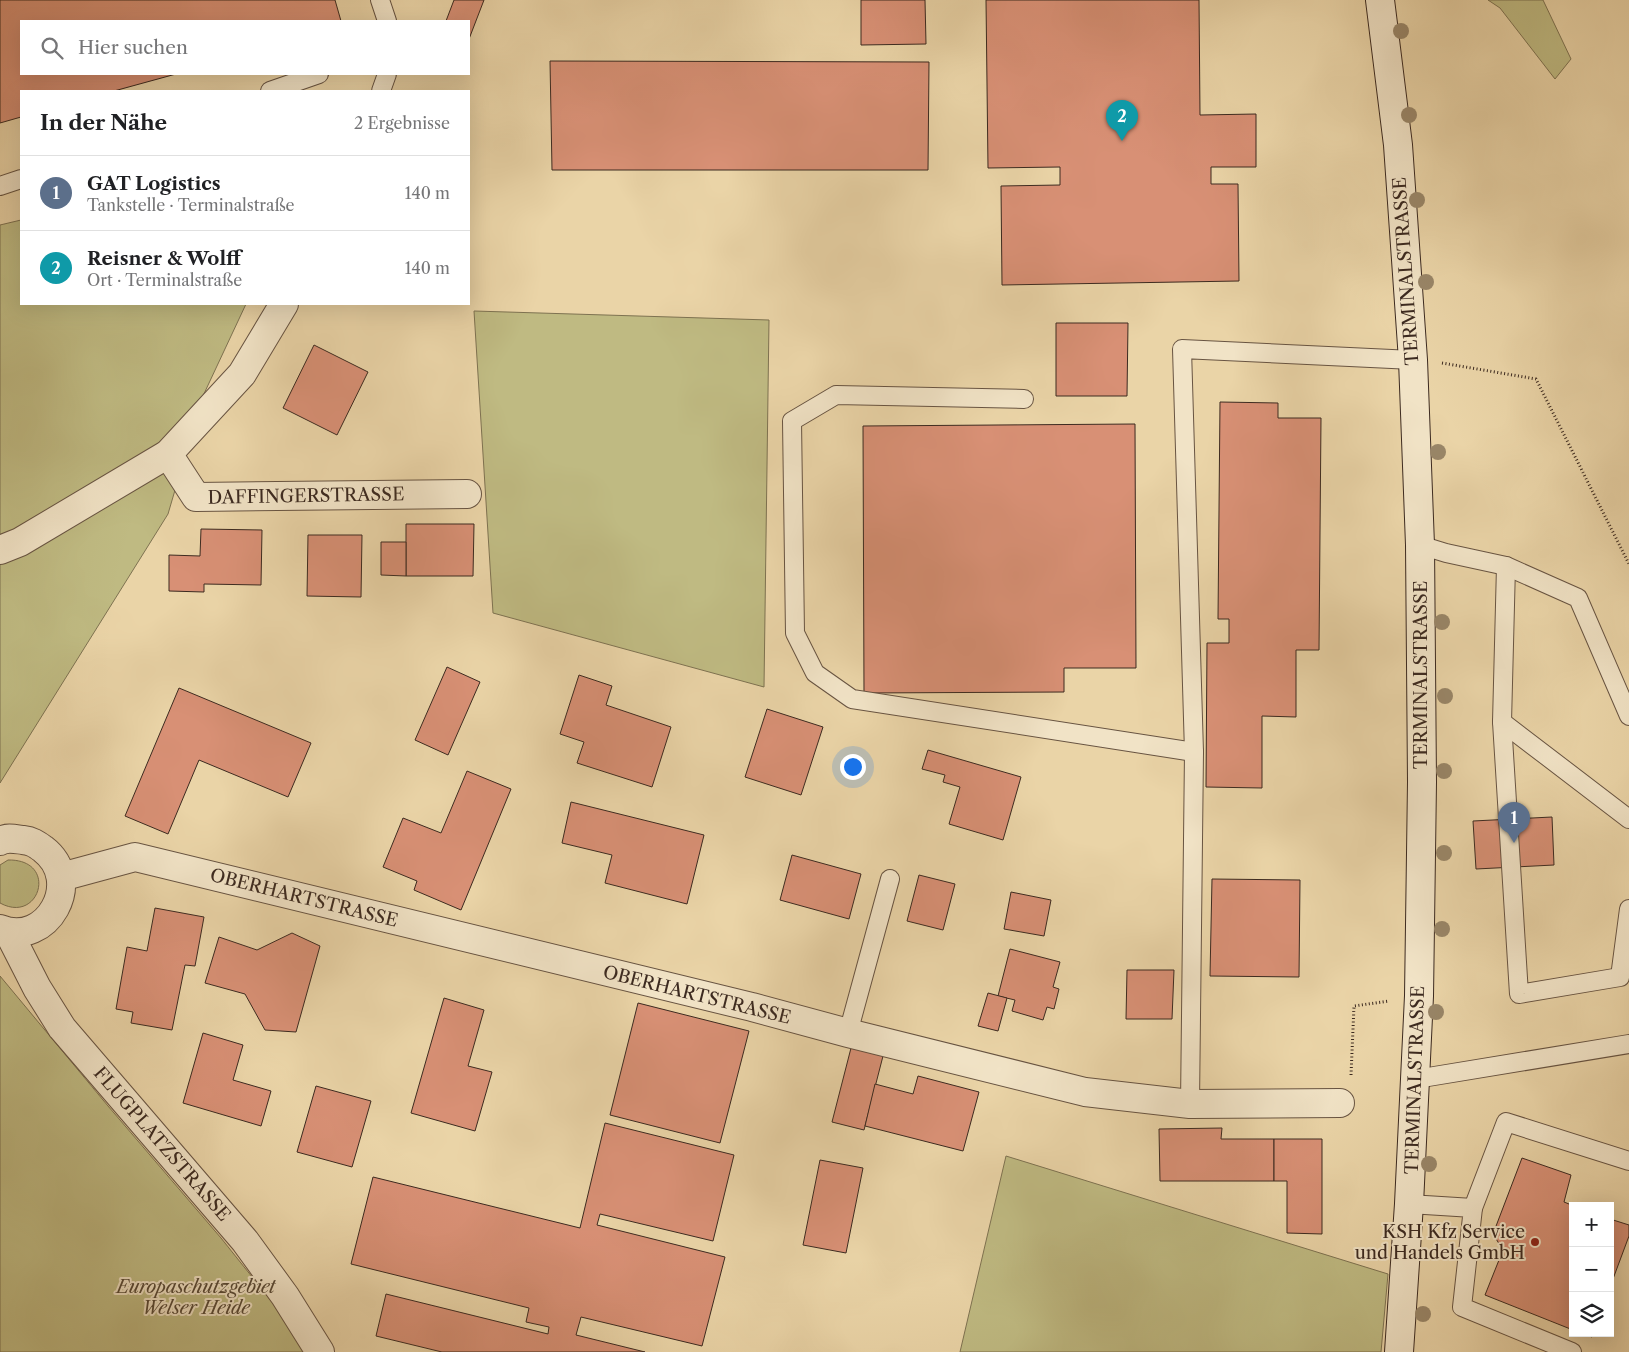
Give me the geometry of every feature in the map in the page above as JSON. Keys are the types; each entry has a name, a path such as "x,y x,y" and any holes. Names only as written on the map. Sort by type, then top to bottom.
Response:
{"street":[{"name":"TERMINALSTRASSE","path":"1380,0 1398,145 1413,360 1420,545 1422,782 1419,996 1409,1204 1399,1352"},
{"path":"0,550 20,542 168,454 242,374 283,305"},
{"name":"DAFFINGERSTRASSE","path":"168,454 196,497 467,494"},
{"path":"2,837 31,840 52,856 61,877 60,899 49,918 30,930 5,931"},
{"name":"OBERHARTSTRASSE","path":"61,877 135,857 752,1007 1085,1092 1190,1104 1340,1103"},
{"name":"FLUGPLATZSTRASSE","path":"5,931 62,1028 245,1241 285,1296 320,1352"}],"lane":[{"path":"380,0 387,20"},
{"path":"273,90 316,75"},
{"path":"381,90 387,75"},
{"path":"0,186 20,179"},
{"path":"1190,1104 1194,752 1182,349 1413,360"},
{"path":"1024,399 836,395 792,422 795,633 815,673 852,699 1194,752"},
{"path":"1420,545 1446,553 1506,566 1578,598 1629,716"},
{"path":"1506,566 1502,722 1519,994 1620,977 1629,908"},
{"path":"1502,722 1629,820"},
{"path":"848,1033 890,879"},
{"path":"1416,1079 1629,1044"},
{"path":"1572,1352 1462,1307 1473,1208 1506,1122 1629,1161"},
{"path":"1409,1204 1473,1208"}],"path":[{"path":"1413,360 1536,379 1629,564"},
{"path":"1340,1103 1350,1077 1354,1006 1419,996"}],"green space":[{"path":"1488,0 1543,0 1571,59 1555,79 1500,8"},
{"path":"20,220 20,305 246,305 202,398 168,514 0,783 0,225"},
{"path":"474,311 769,320 764,687 493,613"},
{"path":"8,860 24,862 34,869 38,879 38,889 34,899 25,905 14,907 0,903 0,865"},
{"name":"Europaschutzgebiet Welser Heide","path":"0,976 221,1238 300,1337 309,1352 0,1352"},
{"path":"1006,1156 1388,1274 1381,1352 960,1352"}],"building":[{"path":"0,0 335,0 341,20 20,20 20,75 172,75 118,90 20,90 20,117 0,123"},
{"path":"454,0 484,0 470,36 470,20 446,20"},
{"path":"861,0 925,0 926,44 861,45"},
{"path":"986,0 1199,0 1200,115 1256,114 1256,167 1211,167 1211,184 1238,184 1239,281 1002,285 1001,186 1060,185 1060,167 988,168"},
{"path":"550,61 929,62 928,170 552,170"},
{"path":"1056,323 1128,323 1127,396 1056,396"},
{"path":"314,345 368,372 337,435 283,408"},
{"path":"1220,402 1278,403 1278,418 1321,418 1319,650 1296,650 1296,717 1262,716 1262,788 1206,787 1207,643 1229,643 1229,619 1218,619"},
{"path":"1135,424 1136,668 1064,668 1064,692 864,693 863,426"},
{"path":"406,524 474,524 473,576 406,576"},
{"path":"201,529 262,530 261,585 204,584 204,592 169,591 169,555 200,556"},
{"path":"308,535 362,535 361,597 307,596"},
{"path":"381,542 406,542 406,576 381,575"},
{"path":"447,667 480,682 448,755 415,740"},
{"path":"579,675 612,686 606,705 671,727 652,787 577,763 584,742 560,734"},
{"path":"179,688 311,743 288,797 199,760 168,834 125,816"},
{"path":"767,709 823,727 801,795 745,777"},
{"path":"928,750 1021,777 1003,840 949,824 960,787 943,782 945,775 922,769"},
{"path":"467,771 511,789 461,910 414,890 417,881 383,867 403,818 441,833"},
{"path":"571,802 704,835 687,904 605,883 612,855 562,843"},
{"path":"1552,817 1554,865 1476,869 1473,821"},
{"path":"792,855 861,874 849,919 780,900"},
{"path":"919,875 955,884 943,930 907,921"},
{"path":"1212,879 1300,880 1299,977 1210,976"},
{"path":"1011,892 1051,900 1044,936 1004,929"},
{"path":"155,908 204,917 195,966 185,965 172,1030 131,1023 133,1012 116,1009 127,947 147,951"},
{"path":"292,933 320,946 296,1032 265,1030 245,994 205,983 219,937 257,950"},
{"path":"1010,949 1060,962 1053,987 1059,989 1054,1009 1047,1007 1043,1020 1012,1011 1015,1000 998,996"},
{"path":"1127,970 1174,970 1172,1019 1126,1019"},
{"path":"988,993 1007,998 998,1031 978,1026"},
{"path":"444,998 484,1010 468,1066 492,1072 475,1131 411,1113"},
{"path":"638,1003 749,1031 720,1143 610,1115"},
{"path":"203,1033 243,1045 233,1080 271,1091 261,1126 183,1103"},
{"path":"851,1048 883,1056 864,1130 832,1122"},
{"path":"918,1076 979,1092 963,1151 865,1126 875,1084 913,1094"},
{"path":"316,1086 371,1101 352,1167 297,1152"},
{"path":"605,1123 734,1155 713,1241 600,1214 597,1225 725,1257 702,1346 581,1317 576,1335 645,1352 442,1352 376,1336 386,1294 548,1334 549,1327 526,1322 529,1308 351,1264 373,1177 580,1228"},
{"path":"1222,1128 1221,1139 1274,1139 1274,1181 1160,1181 1159,1129"},
{"path":"1274,1139 1322,1139 1322,1234 1287,1233 1287,1181 1274,1181"},
{"name":"KSH Kfz Service und Handels GmbH","path":"1522,1158 1571,1175 1564,1202 1569,1204 1569,1328 1485,1295 1503,1250 1493,1234"},
{"path":"820,1160 863,1168 846,1253 803,1245"},
{"path":"1614,1220 1629,1225 1629,1236 1614,1276"}],"place":[{"name":"Reisner & Wolff","path":"1122,141"},
{"name":"GAT Logistics","path":"1514,843"},
{"name":"KSH Kfz Service und Handels GmbH","path":"1535,1242"}]}
